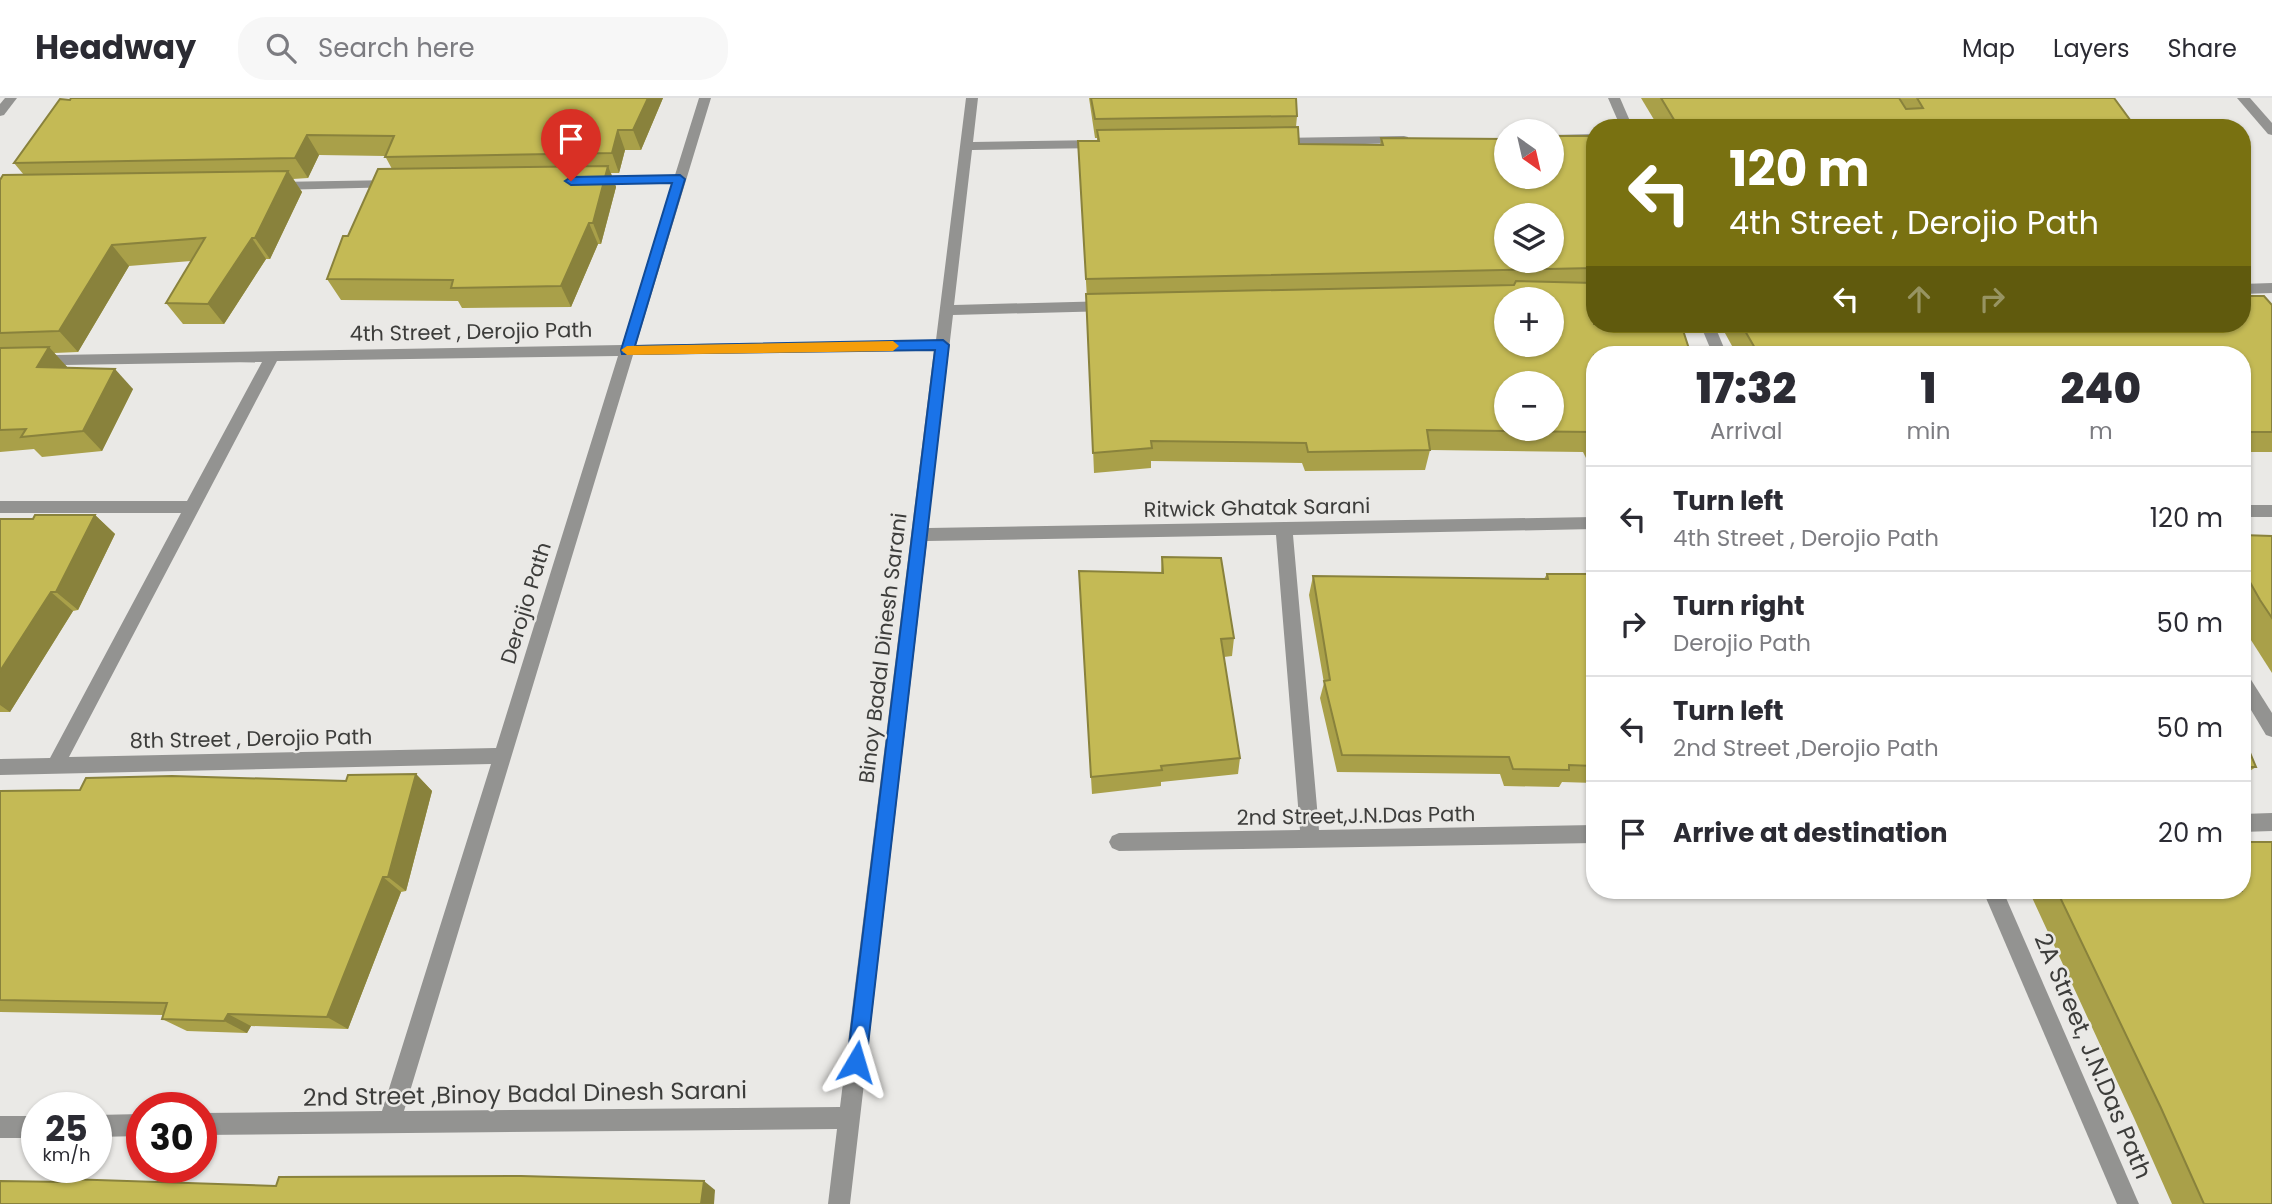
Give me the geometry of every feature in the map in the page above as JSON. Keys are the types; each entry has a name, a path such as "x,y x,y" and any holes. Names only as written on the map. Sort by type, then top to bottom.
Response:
{"street":[{"path":"0,112 11,98"},
{"name":"Derojio Path","path":"390,1121 705,98"},
{"name":"Binoy Badal Dinesh Sarani","path":"839,1204 972,98"},
{"path":"1614,98 1622,119"},
{"path":"2243,98 2272,131"},
{"path":"1564,139 1586,138"},
{"path":"1258,142 1424,140"},
{"path":"967,146 1119,144"},
{"path":"582,181 680,179"},
{"path":"264,186 416,184"},
{"path":"2251,289 2272,288"},
{"path":"947,310 1124,305"},
{"name":"4th Street , Derojio Path","path":"0,361 943,345"},
{"path":"55,766 272,356"},
{"path":"0,508 192,507"},
{"path":"2251,511 2272,511"},
{"name":"Ritwick Ghatak Sarani","path":"920,535 1586,523"},
{"path":"1284,528 1310,839"},
{"path":"2251,695 2272,729"},
{"name":"8th Street , Derojio Path","path":"0,767 502,756"},
{"path":"2251,823 2272,822"},
{"name":"2nd Street,J.N.Das Path","path":"1119,842 1586,834"},
{"name":"2A Street, J.N.Das Path","path":"1996,899 2128,1204"},
{"name":"2nd Street ,Binoy Badal Dinesh Sarani","path":"217,1124 849,1118"},
{"path":"0,1127 21,1127"}],"building":[{"path":"648,98 633,130 618,130 612,153 385,157 394,136 307,135 295,158 14,163 60,99"},
{"path":"1091,98 1296,98 1297,116 1095,119"},
{"path":"1661,98 1899,98 1906,109 1923,108 1917,98 2114,98 2129,119 1674,119"},
{"path":"1298,127 1299,144 1383,145 1381,138 1494,139 1494,189 1564,189 1564,136 1586,136 1586,268 1564,269 1564,203 1494,203 1494,270 1086,279 1078,141 1099,141 1097,130"},
{"path":"608,166 593,223 589,223 561,286 451,288 453,280 327,279 343,236 348,236 378,169"},
{"path":"288,171 255,238 252,238 208,304 166,303 205,238 112,245 59,331 0,333 0,180 3,175"},
{"path":"1516,281 1586,283 1586,333 1684,333 1688,346 1586,346 1586,432 1564,432 1564,371 1494,371 1494,431 1427,430 1430,450 1308,452 1306,443 1151,441 1152,448 1093,453 1086,294 1514,285"},
{"path":"2251,296 2264,296 2272,305 2272,432 2251,432 2251,346 1754,346 1746,333 2251,333"},
{"path":"49,347 37,367 115,369 83,431 21,437 26,429 0,430 0,348"},
{"path":"35,515 95,515 56,592 51,592 0,671 0,519 33,519"},
{"path":"2251,535 2272,536 2272,618 2251,584"},
{"path":"1162,557 1221,558 1234,638 1221,639 1240,758 1091,777 1079,571 1163,573"},
{"path":"1547,574 1586,574 1586,766 1569,765 1569,770 1513,769 1509,757 1342,755 1324,681 1330,680 1313,576 1548,579"},
{"path":"416,774 388,877 383,877 327,1017 228,1014 224,1021 162,1019 167,1003 0,1000 0,791 80,790 86,778 172,776 346,781 348,775"},
{"path":"2251,842 2272,842 2272,1204 2204,1204 2061,899 2251,899"},
{"path":"521,1176 704,1181 701,1204 0,1204 0,1181 112,1183 112,1181 276,1186 279,1177"}],"slow traffic":[{"path":"627,350 893,346"}],"route":[{"path":"571,181 680,179 627,350 943,345 856,1062"}]}
